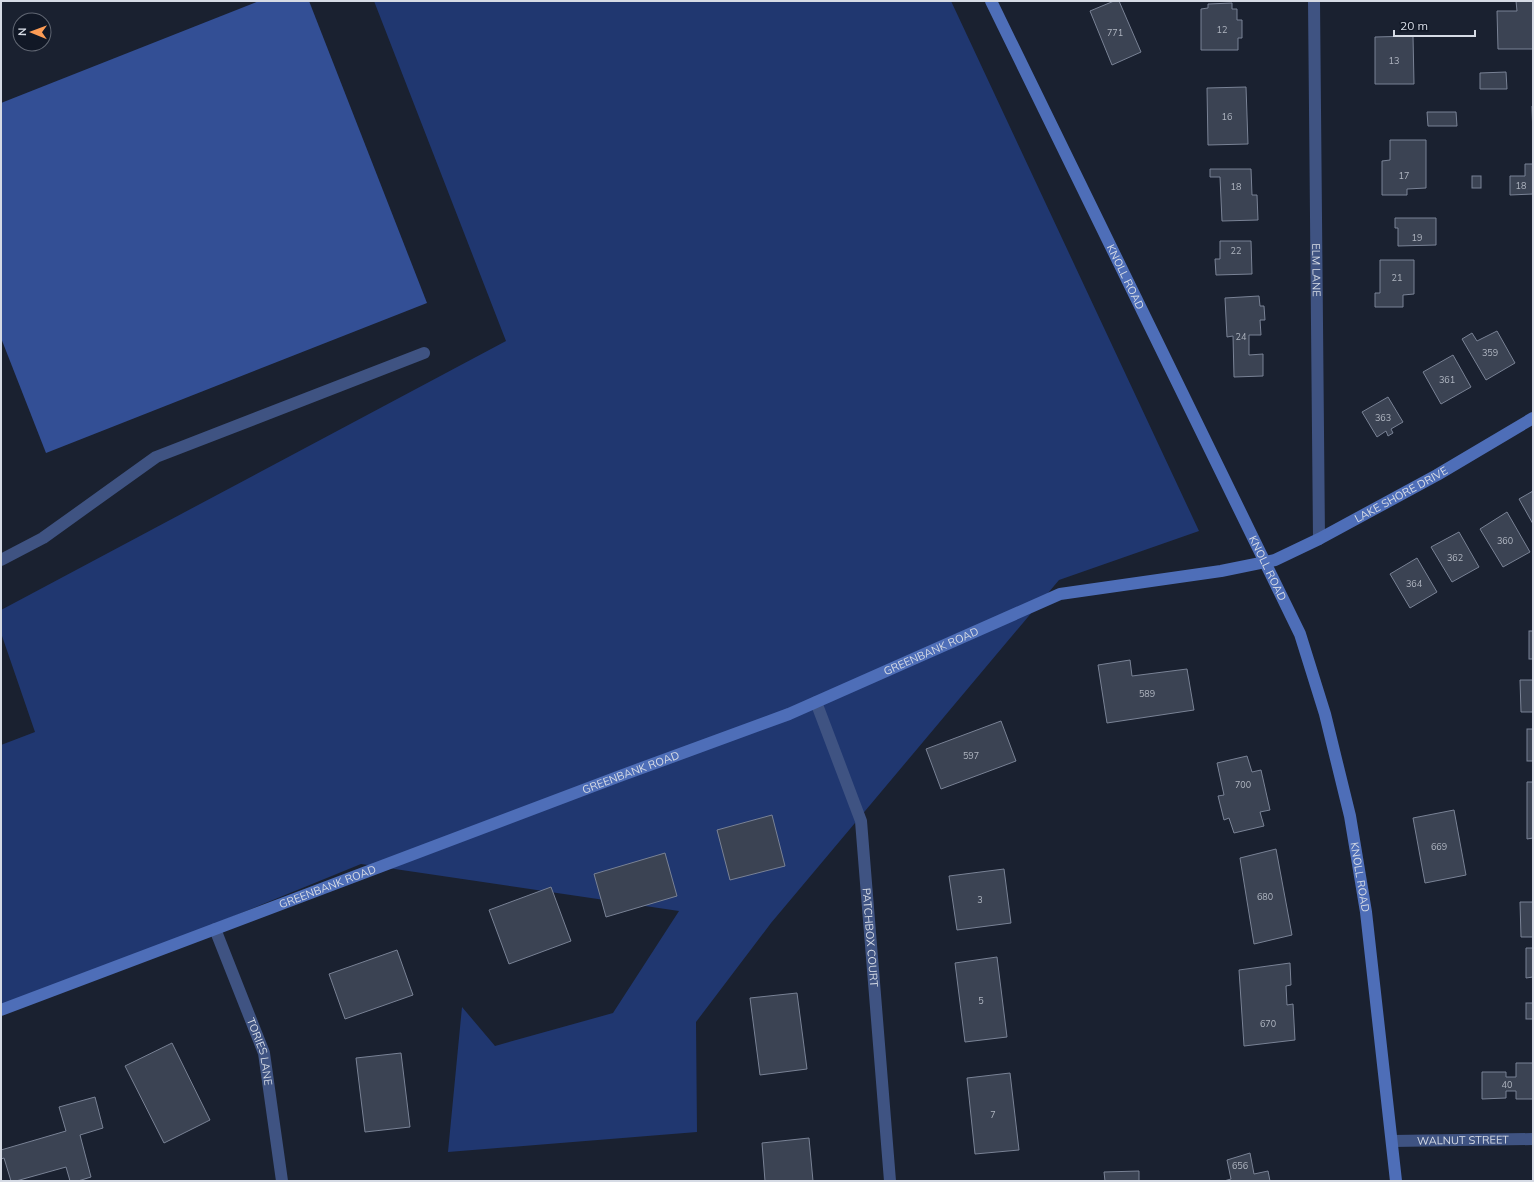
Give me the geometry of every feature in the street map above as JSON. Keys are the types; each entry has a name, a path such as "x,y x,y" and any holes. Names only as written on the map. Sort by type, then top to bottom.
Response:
{"street":[{"name":"KNOLL ROAD","path":"992,1 1300,634 1325,714 1350,816 1366,912 1396,1181"},
{"name":"ELM LANE","path":"1314,1 1319,539"},
{"path":"1,560 43,538 156,457 424,352"},
{"name":"LAKE SHORE DRIVE","path":"1266,562 1275,560 1319,539 1437,475 1533,418"},
{"name":"GREENBANK ROAD","path":"1,1010 620,776 789,714 1060,594 1221,571 1266,562"},
{"name":"PATCHBOX COURT","path":"816,702 861,821 890,1181"},
{"name":"TORIES LANE","path":"215,929 264,1053 282,1181"},
{"name":"WALNUT STREET","path":"1392,1141 1533,1139"}],"shaded area":[{"path":"259,1 309,1 427,303 46,453 1,338 1,103"},
{"path":"374,1 951,1 1199,531 1059,580 771,923 696,1022 697,1132 448,1152 462,1007 495,1046 613,1013 679,911 361,864 1,1011 1,745 35,732 1,633 1,610 506,341"}],"building":[{"path":"1114,1 1119,1 1141,52 1112,65 1090,11"},
{"path":"1516,1 1533,1 1533,49 1498,49 1497,11 1517,11"},
{"path":"1232,3 1232,9 1237,9 1237,20 1242,20 1242,38 1238,38 1238,50 1201,50 1201,9 1208,8 1208,4"},
{"path":"1413,36 1414,84 1375,84 1375,37"},
{"path":"1506,72 1507,89 1480,89 1480,73"},
{"path":"1246,87 1248,144 1208,145 1207,88"},
{"path":"1532,106 1533,106 1533,138"},
{"path":"1427,112 1456,112 1457,126 1428,126"},
{"path":"1390,140 1426,140 1426,188 1407,189 1407,195 1382,195 1382,161 1390,160"},
{"path":"1525,164 1533,164 1533,194 1510,195 1510,176 1525,176"},
{"path":"1210,169 1251,169 1252,195 1257,195 1258,220 1222,221 1220,177 1210,177"},
{"path":"1472,176 1481,176 1481,188 1472,188"},
{"path":"1395,218 1436,218 1436,245 1398,246 1398,228 1395,228"},
{"path":"1220,241 1251,241 1252,274 1216,275 1215,259 1220,259"},
{"path":"1380,260 1414,260 1414,294 1403,295 1403,307 1375,307 1375,293 1380,293"},
{"path":"1259,296 1260,306 1264,306 1265,320 1260,320 1261,335 1249,335 1249,355 1263,354 1263,376 1234,377 1233,336 1227,337 1225,298"},
{"path":"1497,331 1515,363 1486,380 1462,339 1472,333 1477,341"},
{"path":"1453,355 1471,387 1441,404 1423,372"},
{"path":"1388,397 1403,422 1391,429 1393,433 1388,436 1386,431 1377,437 1362,412"},
{"path":"1533,491 1533,524 1519,499"},
{"path":"1507,512 1530,552 1503,567 1480,529"},
{"path":"1459,532 1479,567 1452,582 1431,547"},
{"path":"1417,558 1437,592 1410,608 1390,574"},
{"path":"1529,631 1533,631 1533,659 1529,659"},
{"path":"1130,660 1132,676 1187,669 1194,710 1107,723 1098,665"},
{"path":"1520,680 1533,680 1533,712 1521,712"},
{"path":"1001,721 1016,761 941,789 926,749"},
{"path":"1527,729 1533,729 1533,761 1527,761"},
{"path":"1247,756 1252,772 1261,770 1270,810 1260,812 1264,826 1234,833 1229,818 1224,820 1218,796 1224,795 1217,763"},
{"path":"1527,782 1533,782 1533,838 1527,839"},
{"path":"1454,810 1466,875 1425,883 1413,818"},
{"path":"772,815 785,866 730,880 717,830"},
{"path":"1276,849 1292,935 1254,944 1240,858"},
{"path":"665,853 677,896 606,917 594,874"},
{"path":"1004,869 1011,923 957,930 949,876"},
{"path":"551,887 571,941 509,964 489,910"},
{"path":"1520,902 1533,902 1533,937 1521,937"},
{"path":"1526,948 1533,948 1533,977 1526,978"},
{"path":"397,950 413,995 345,1019 329,974"},
{"path":"997,957 1007,1037 965,1042 955,963"},
{"path":"1290,963 1291,985 1286,986 1287,1005 1293,1004 1295,1040 1244,1046 1239,970"},
{"path":"797,993 807,1069 760,1075 750,998"},
{"path":"1526,1003 1533,1003 1533,1019 1526,1019"},
{"path":"172,1043 210,1120 164,1143 125,1066"},
{"path":"401,1053 410,1127 365,1132 356,1058"},
{"path":"1516,1063 1533,1063 1533,1099 1516,1099 1516,1091 1506,1091 1506,1098 1482,1099 1482,1072 1506,1072 1506,1077 1516,1077"},
{"path":"1010,1073 1019,1150 975,1154 967,1078"},
{"path":"95,1097 103,1128 80,1135 91,1177 78,1181 70,1181 66,1167 16,1181 11,1181 4,1158 1,1159 1,1150 66,1131 59,1107"},
{"path":"809,1138 813,1181 765,1181 762,1143"},
{"path":"1250,1153 1254,1174 1268,1171 1270,1181 1224,1181 1231,1179 1227,1160"},
{"path":"1139,1171 1139,1181 1105,1181 1104,1172"}]}
